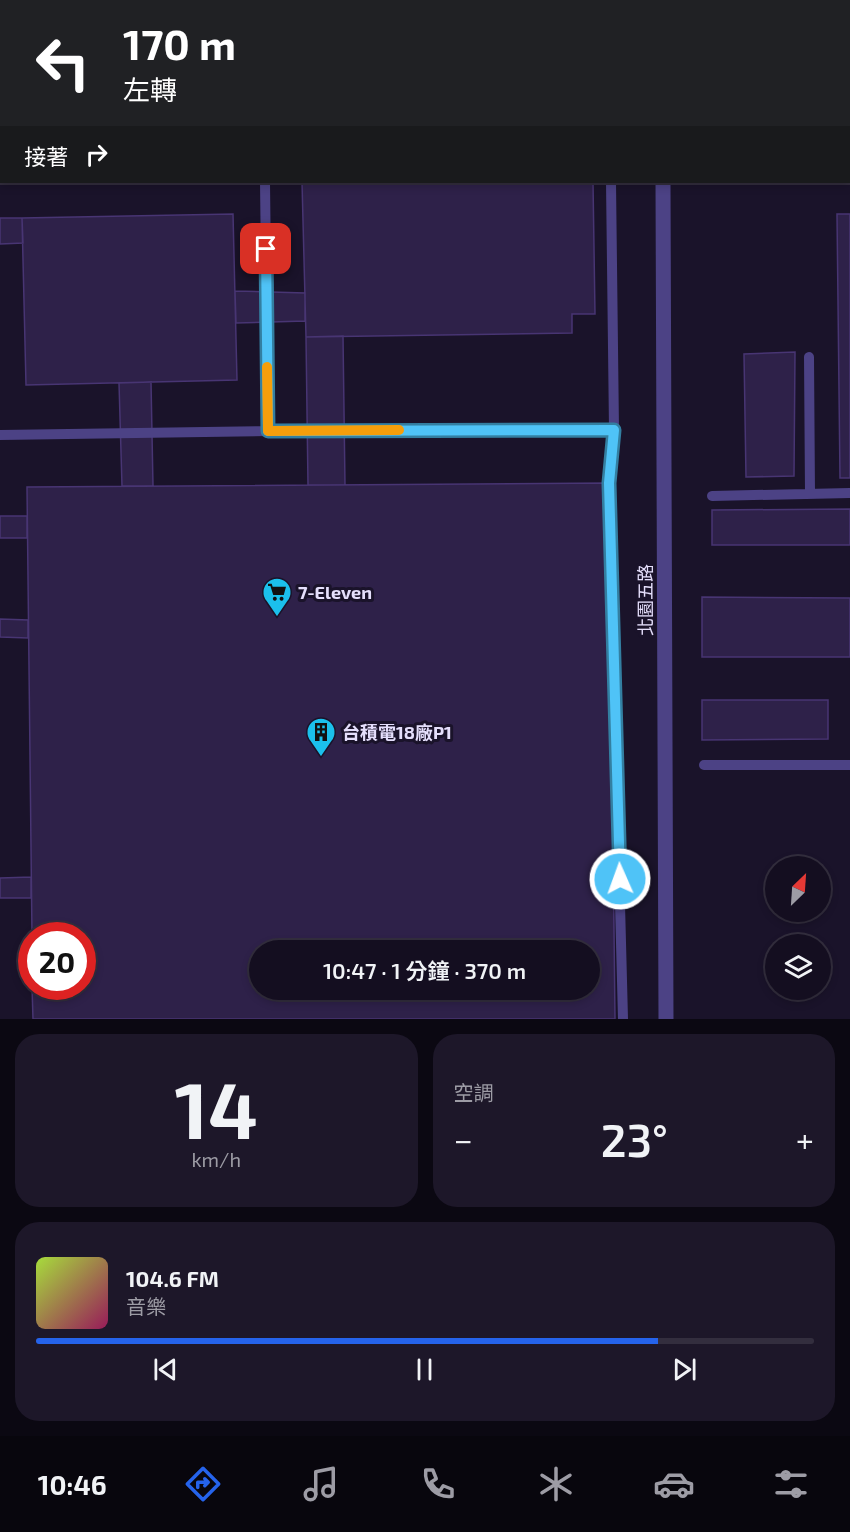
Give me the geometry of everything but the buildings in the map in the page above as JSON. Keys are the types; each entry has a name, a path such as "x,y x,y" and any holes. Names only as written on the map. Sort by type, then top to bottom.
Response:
{"street":[{"name":"北園五路","path":"663,183 666,1019"}],"lane":[{"path":"265,183 268,431"},
{"path":"610,183 614,430 609,483 623,1019"},
{"path":"809,357 810,494"},
{"path":"0,435 268,431 614,430"},
{"path":"711,496 850,493"},
{"path":"704,765 850,765"}],"slow traffic":[{"path":"267,367 268,431 399,430"}],"place":[{"name":"7-Eleven","path":"277,618"},
{"name":"台積電18廠P1","path":"321,758"}],"route":[{"path":"266,249 268,431 614,430 609,483 620,879"}]}
